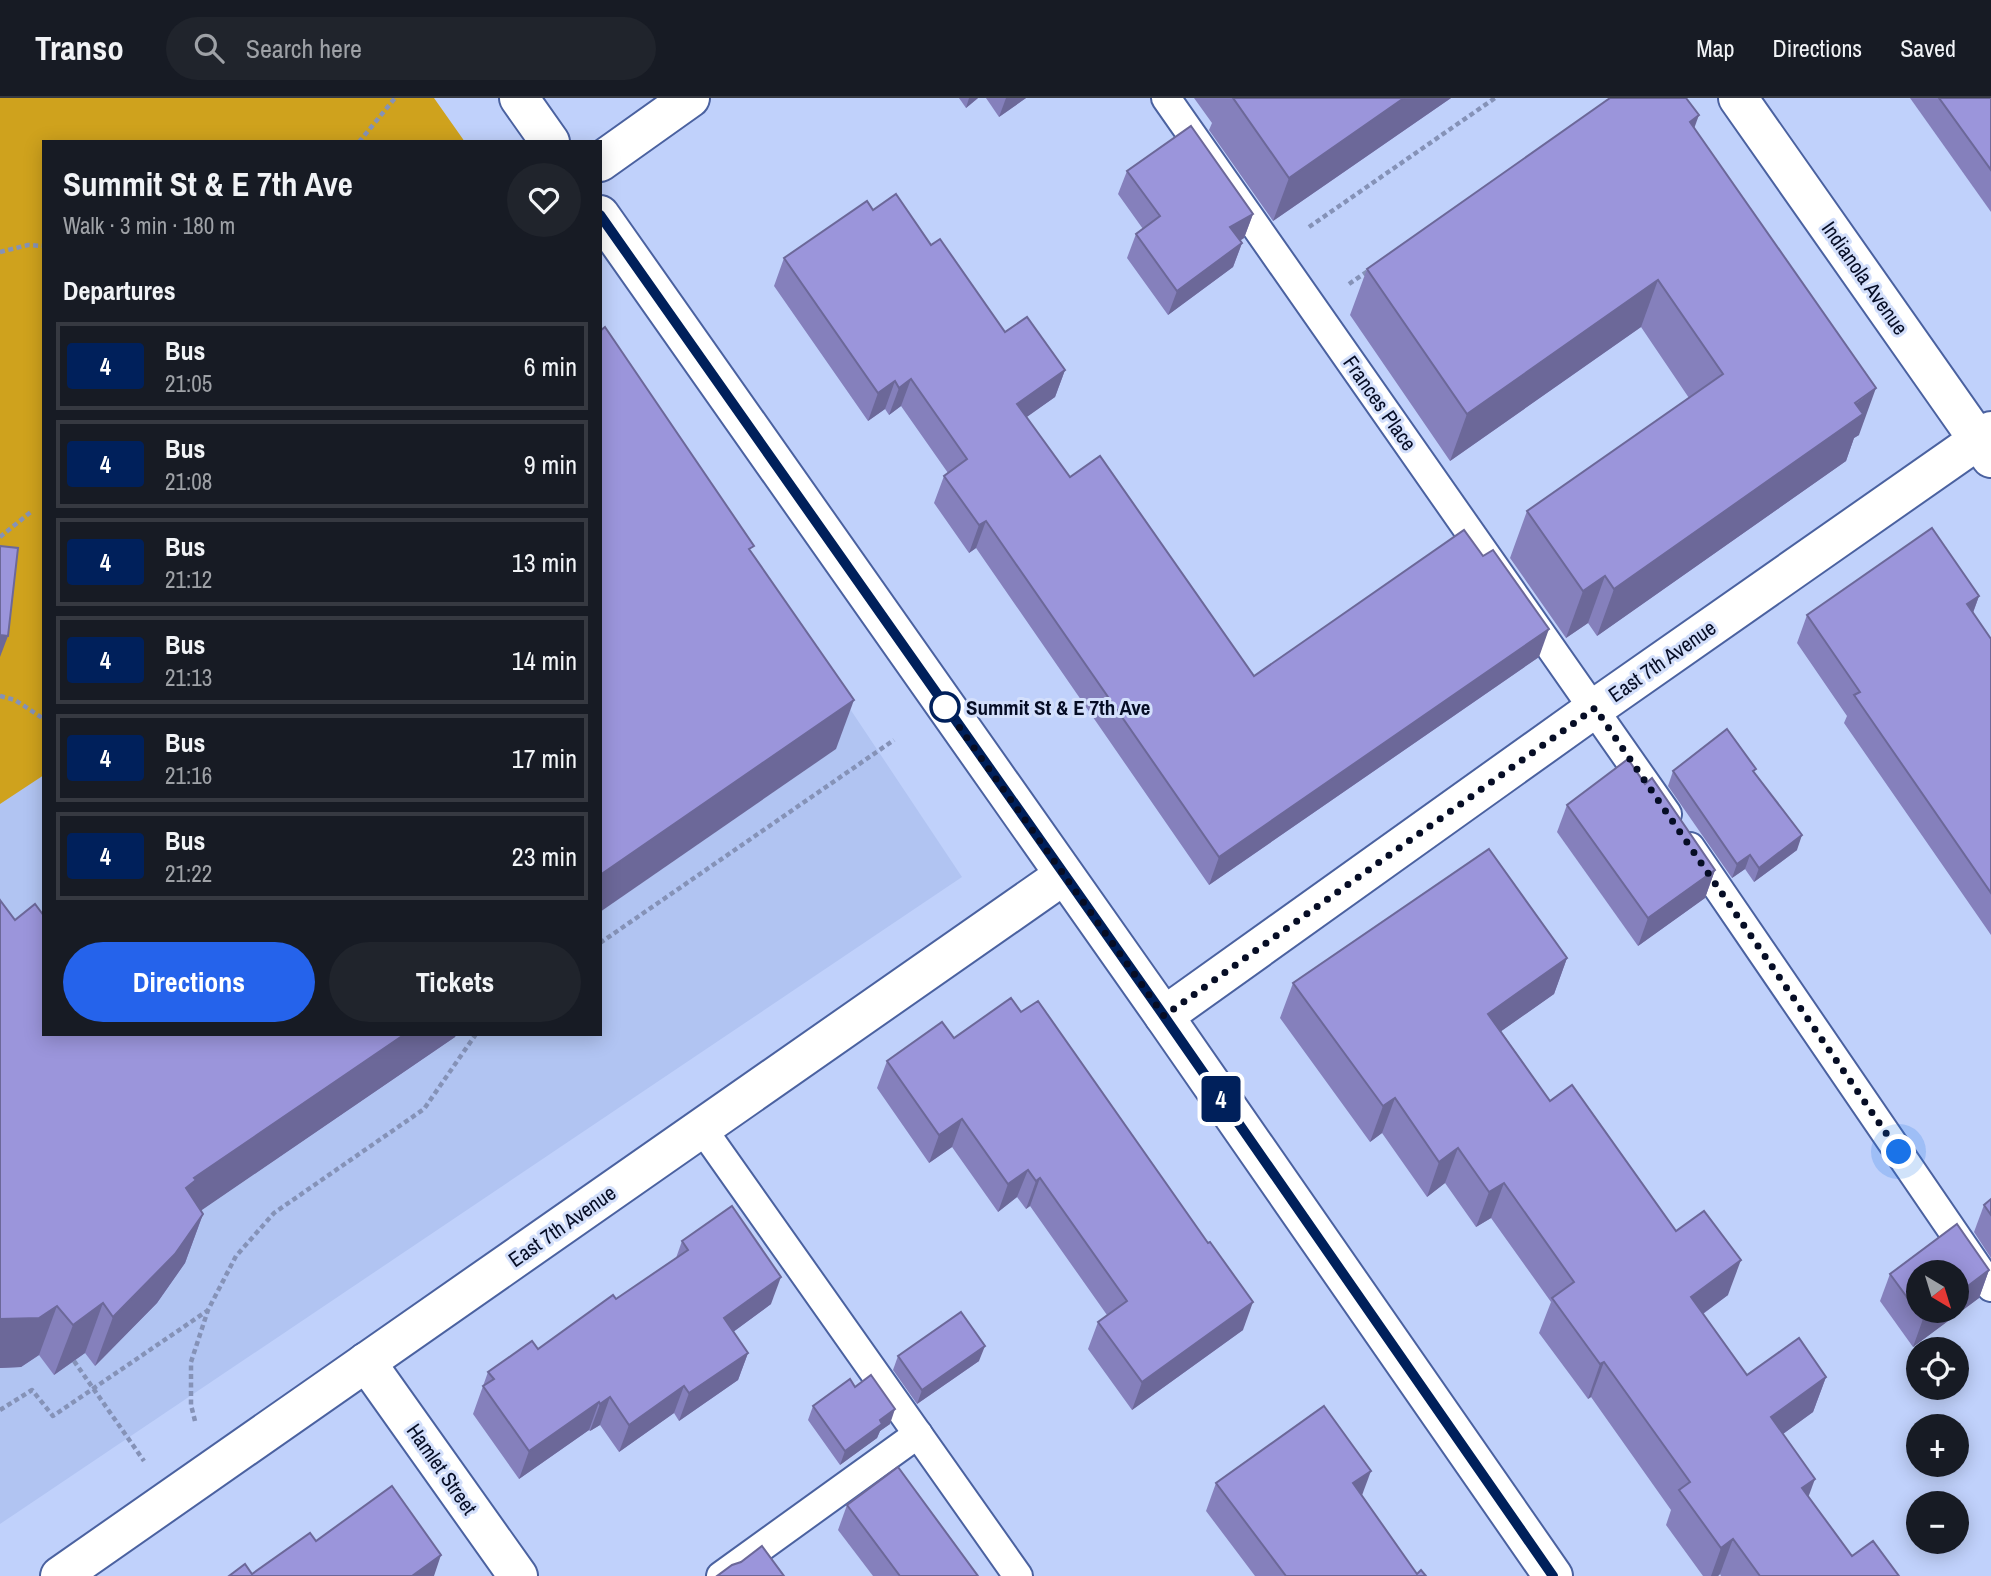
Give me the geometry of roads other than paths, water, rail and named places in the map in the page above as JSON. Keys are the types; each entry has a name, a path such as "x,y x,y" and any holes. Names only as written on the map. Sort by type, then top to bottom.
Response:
{"street":[{"path":"519,98 549,140"},
{"path":"602,161 690,98"},
{"name":"Indianola Avenue","path":"1738,98 1987,443"},
{"path":"602,218 1164,1016 1553,1576"},
{"name":"East 7th Avenue","path":"1164,1016 1595,708 1987,443"},
{"name":"East 7th Avenue","path":"60,1576 1064,875"},
{"name":"Hamlet Street","path":"366,1362 518,1576"}],"lane":[{"name":"Frances Place","path":"1166,98 1595,708 1991,1287"},
{"path":"701,1127 1018,1576"},
{"path":"721,1576 918,1434"}],"place":[{"name":"Summit St & E 7th Ave","path":"945,707"}]}
